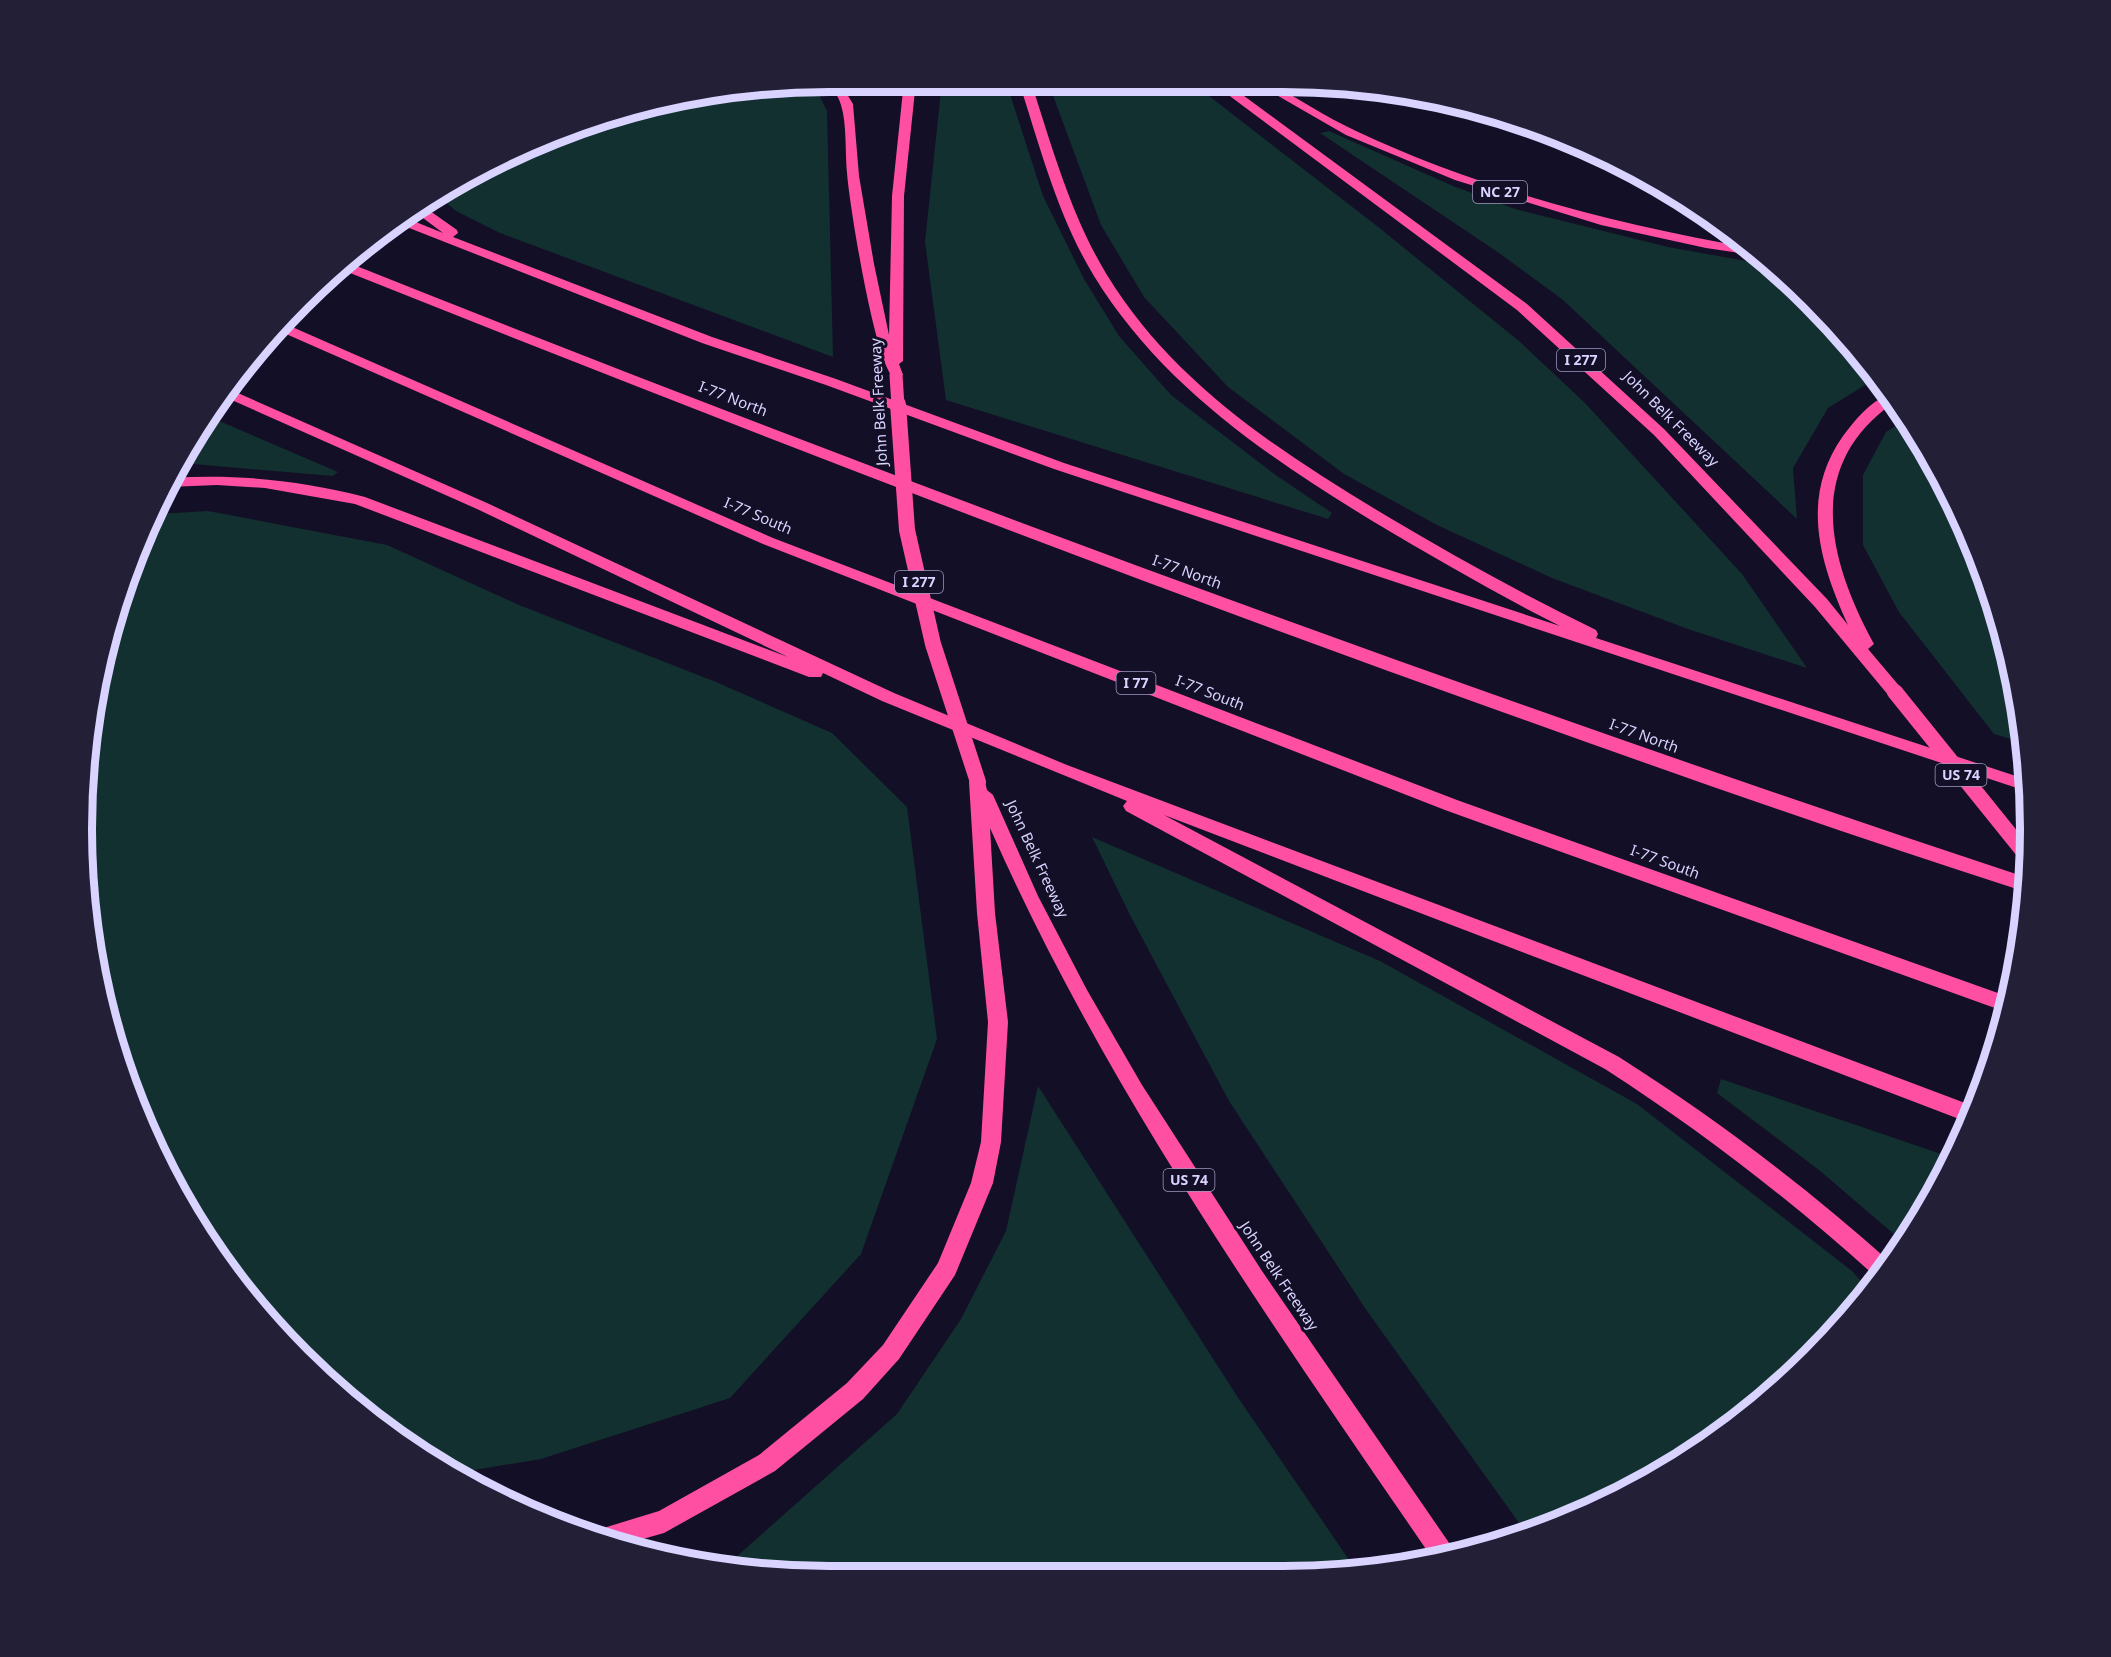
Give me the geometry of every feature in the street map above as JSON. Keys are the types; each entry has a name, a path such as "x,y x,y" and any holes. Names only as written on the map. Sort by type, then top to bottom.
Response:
{"highway":[{"path":"839,92 846,104 853,176 867,264 884,341 896,375"},
{"name":"John Belk Freeway","path":"909,92 898,196 896,375 907,530 933,644 978,782 1006,848 1068,974 1192,1185 1440,1548"},
{"path":"1028,92 1078,230 1100,274 1120,303 1170,362 1226,416 1318,482 1443,557 1587,632 1668,669"},
{"name":"John Belk Freeway","path":"1231,92 1522,307 1659,432 1821,603 2019,846"},
{"name":"NC 27","path":"1278,92 1362,138 1481,186 1554,208 1662,235 1738,250"},
{"path":"424,213 484,253"},
{"path":"408,224 707,340 831,382 1059,466 2018,783"},
{"name":"I-77 North","path":"350,268 1040,539 1801,811 2017,882"},
{"name":"I-77 South","path":"286,330 768,541 1451,805 1998,1001"},
{"path":"233,395 482,506 888,697 1061,769 1963,1111"},
{"path":"1884,403 1858,425 1834,462 1824,505 1826,528 1842,592 1856,627 1895,692"},
{"path":"178,483 260,482 295,486 360,500 788,664 888,697"},
{"path":"1061,769 1612,1063 1681,1107 1817,1210 1877,1263"},
{"path":"619,1534 664,1521 767,1462 855,1391 891,1352 947,1268 982,1183 991,1142 998,1022 986,913 978,782"}],"green space":[{"path":"818,92 827,111 833,357 500,233 456,211 443,200 503,168 546,148 592,131 685,106 780,93"},
{"path":"941,92 1009,92 1043,196 1084,279 1119,336 1171,395 1277,476 1332,513 1328,519 946,400 925,242"},
{"path":"1052,92 1204,92 1377,226 1519,341 1585,403 1742,574 1807,668 1688,629 1552,578 1437,525 1344,474 1228,387 1144,297 1101,225"},
{"path":"1329,131 1453,186 1515,209 1668,247 1753,262 1804,307 1869,383 1828,408 1793,468 1797,519 1563,300 1499,253 1320,133"},
{"path":"216,419 338,472 333,476 187,465"},
{"path":"1898,424 1921,460 1963,546 1994,638 2005,685 2014,740 1994,734 1899,612 1863,545 1863,475 1886,432"},
{"path":"208,511 387,545 519,605 716,682 832,733 907,807 937,1039 861,1254 730,1398 541,1459 468,1471 419,1441 380,1413 307,1350 274,1314 216,1238 190,1197 168,1154 148,1111 131,1065 106,972 93,877 93,780 106,685 131,592 163,514"},
{"path":"1092,837 1380,961 1637,1104 1852,1271 1862,1283 1804,1350 1768,1383 1692,1441 1651,1467 1608,1489 1565,1509 1521,1525 1367,1311 1229,1101 1131,917"},
{"path":"1721,1079 1943,1155 1921,1197 1896,1236 1819,1170 1717,1093"},
{"path":"1038,1086 1237,1396 1351,1562 1282,1566 828,1566 734,1559 897,1414 961,1319 1006,1231"}]}
